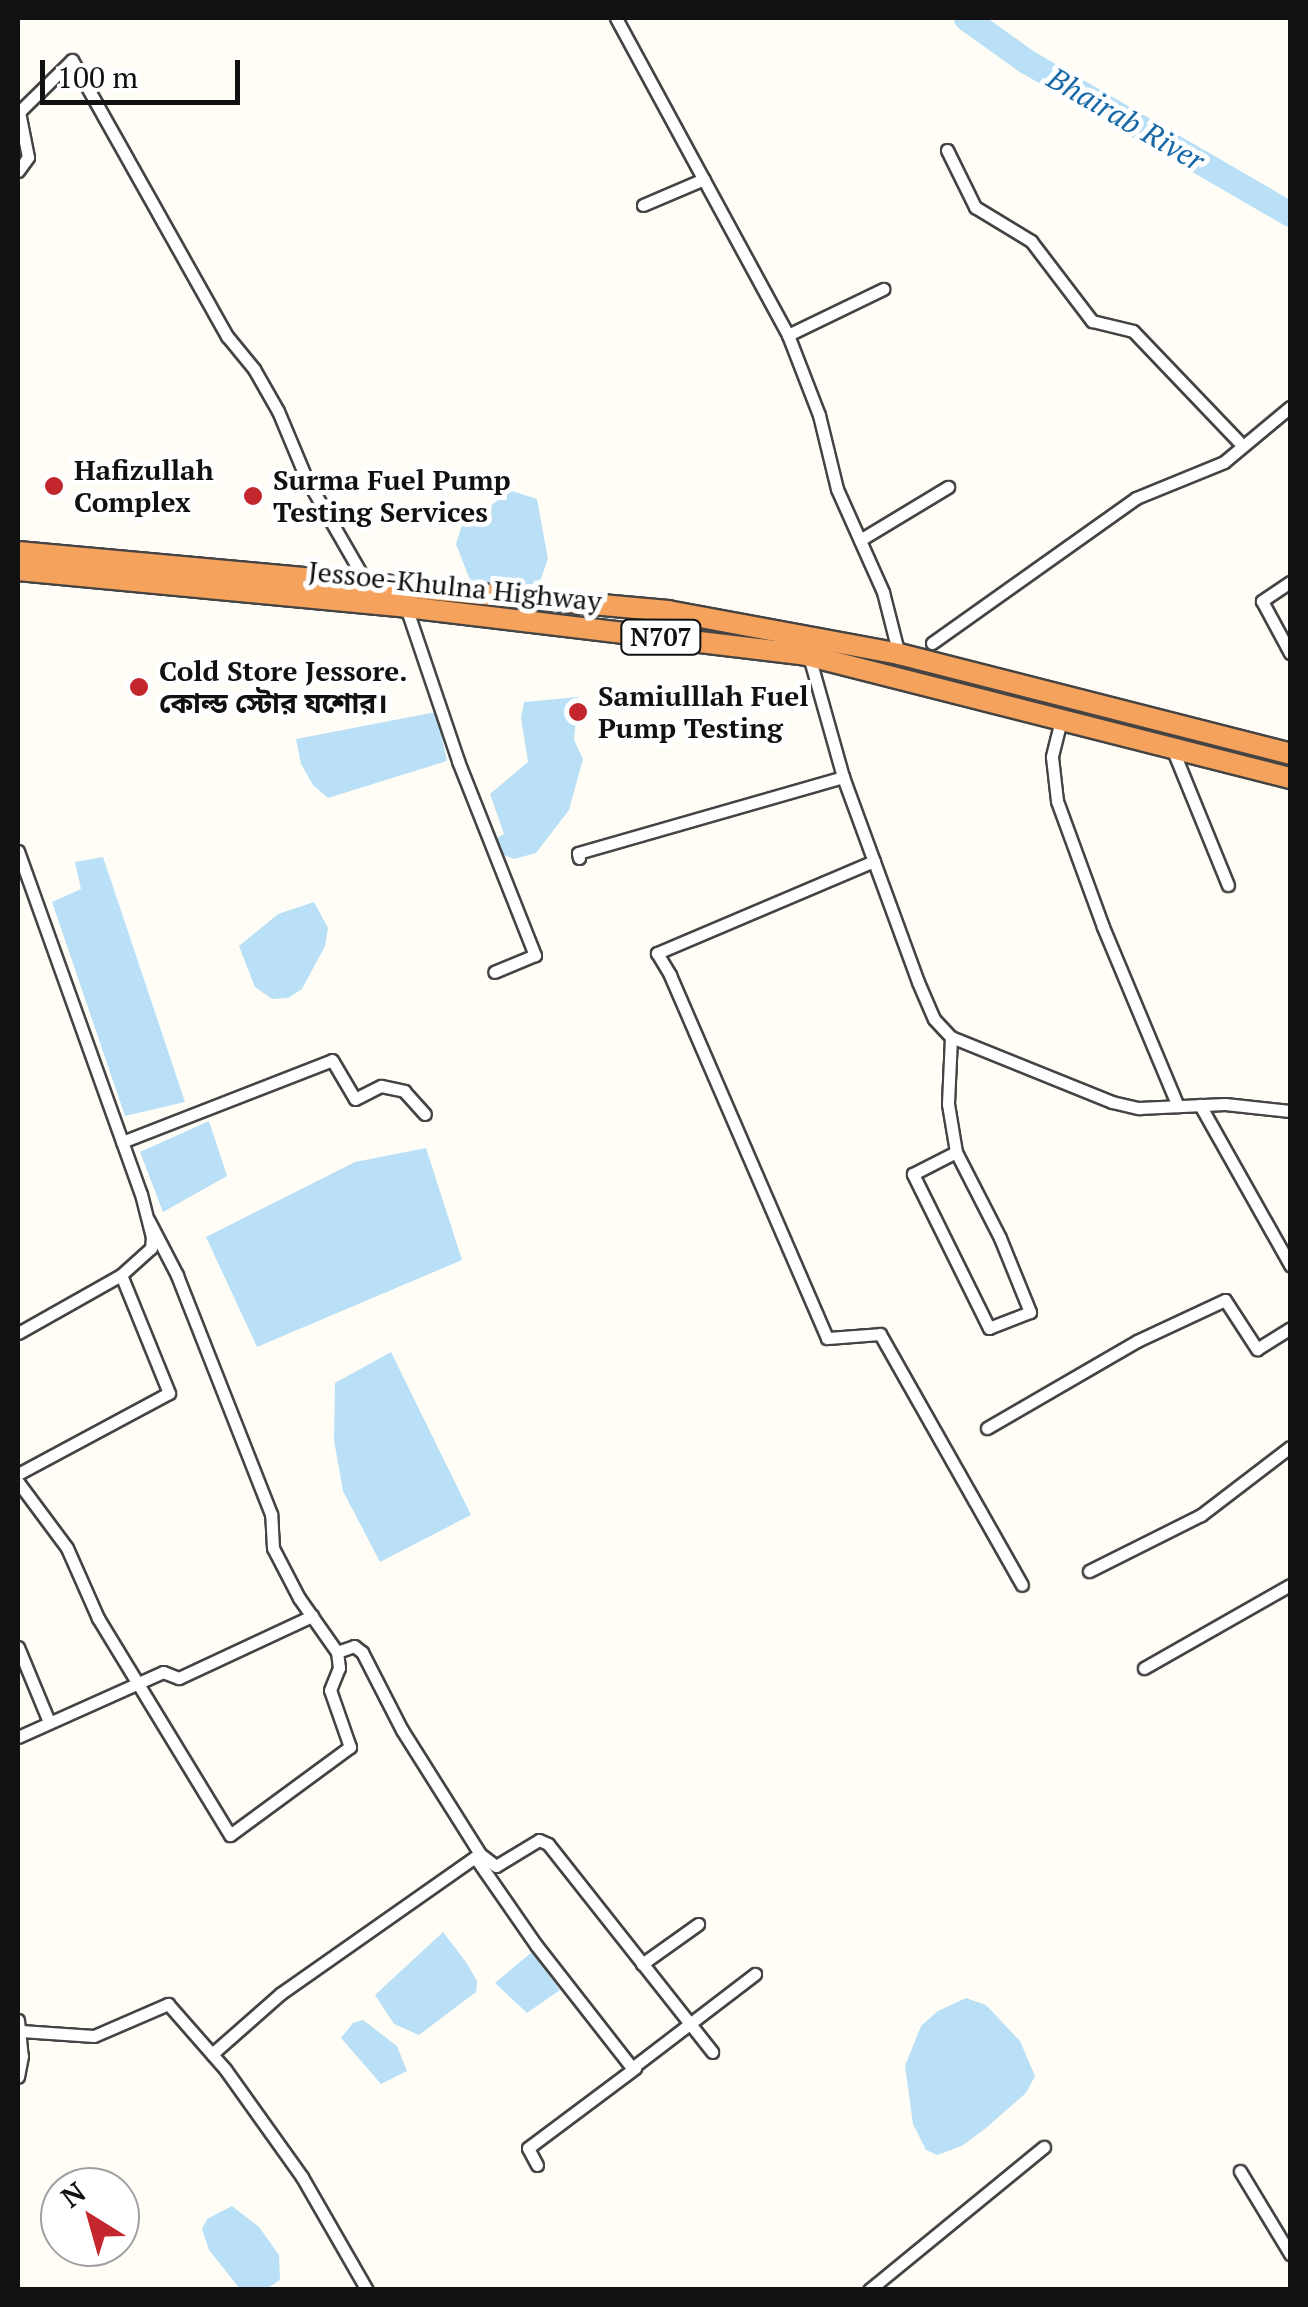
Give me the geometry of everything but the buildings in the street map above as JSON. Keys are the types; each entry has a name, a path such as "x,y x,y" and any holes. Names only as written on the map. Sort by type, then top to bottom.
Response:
{"highway":[{"name":"Jessoe-Khulna Highway","path":"18,552 668,611 899,654 1290,751"},
{"name":"Jessoe-Khulna Highway","path":"18,570 406,607 810,656 1290,778"}],"street":[{"path":"616,18 788,335 819,415 837,489 883,592 899,654 900,679"},
{"path":"18,172 28,157 18,111 72,60 227,336 270,397 306,478 366,582"},
{"path":"947,150 975,207 1031,241 1092,321 1133,331 1238,441"},
{"path":"643,205 704,179"},
{"path":"788,335 883,289"},
{"path":"932,643 1136,498 1224,462 1290,407"},
{"path":"860,540 948,487"},
{"path":"1290,582 1262,601 1290,653"},
{"path":"406,607 458,762 535,955 494,972"},
{"path":"810,656 843,778 924,994 934,1018 950,1037 1112,1102 1138,1108 1200,1106 1290,1111"},
{"path":"1061,720 1052,757 1058,801 1103,927 1178,1106"},
{"path":"1172,748 1228,885"},
{"path":"579,858 578,853 843,778"},
{"path":"18,851 149,1220 177,1275 271,1514 273,1548 337,1652 339,1668 330,1690 350,1746 230,1835 98,1618 68,1548 18,1482"},
{"path":"874,860 656,953 670,974 732,1128 827,1338 880,1334 1022,1585"},
{"path":"950,1037 948,1104 956,1152 1000,1238 1030,1312 990,1328 913,1174 956,1152"},
{"path":"122,1142 332,1060 355,1099 381,1086 404,1091 425,1114"},
{"path":"1200,1106 1290,1265"},
{"path":"18,1333 121,1275 151,1248 149,1220"},
{"path":"18,1474 169,1393 121,1275"},
{"path":"988,1428 1137,1341 1225,1300 1257,1349 1290,1328"},
{"path":"1088,1571 1202,1516 1290,1447"},
{"path":"1144,1668 1290,1585"},
{"path":"18,1737 163,1672 179,1678 312,1616"},
{"path":"337,1652 354,1646 362,1652 402,1730 489,1864 496,1866 539,1840 548,1844 712,2052"},
{"path":"18,1647 50,1722"},
{"path":"212,2054 280,1994 476,1856 536,1945 628,2066 635,2068"},
{"path":"642,1964 698,1924"},
{"path":"537,2165 528,2148 755,1974"},
{"path":"18,2077 19,2025 94,2036 168,2004 212,2054 302,2177 367,2290"},
{"path":"869,2290 1044,2147"},
{"path":"1240,2171 1290,2254"}],"water":[{"path":"512,491 537,499 548,559 539,584 472,585 456,544 462,525"},
{"path":"578,697 574,740 583,759 569,810 536,853 514,859 501,854 497,838 504,834 490,794 528,762 521,718 524,702"},
{"path":"436,712 447,761 328,798 313,785 301,764 296,739"},
{"path":"103,857 185,1102 125,1116 52,902 81,889 75,862"},
{"path":"314,902 328,928 325,946 302,989 288,998 272,999 255,987 239,946 278,914"},
{"path":"209,1121 227,1176 163,1212 140,1152"},
{"path":"426,1148 462,1260 257,1347 206,1237 355,1162"},
{"path":"391,1352 471,1515 380,1562 343,1491 334,1440 335,1383"},
{"path":"443,1932 477,1981 476,1992 419,2035 394,2024 375,1995"},
{"path":"532,1952 560,1990 527,2013 495,1983"},
{"path":"966,1998 986,2005 1020,2041 1035,2076 1026,2093 986,2128 962,2146 937,2155 926,2150 913,2124 905,2066 921,2026 938,2011"},
{"path":"363,2020 397,2046 407,2071 381,2084 341,2038 353,2023"},
{"path":"232,2206 259,2227 279,2255 280,2280 269,2287 240,2289 209,2250 202,2229 207,2219"}],"waterway":[{"name":"Bhairab River","path":"966,18 1026,61 1290,214"}],"place":[{"name":"Hafizullah Complex","path":"54,486"},
{"name":"Surma Fuel Pump Testing Services","path":"253,496"},
{"name":"Cold Store Jessore. কোল্ড স্টোর যশোর।","path":"139,687"},
{"name":"Samiulllah Fuel Pump Testing","path":"578,712"}]}
